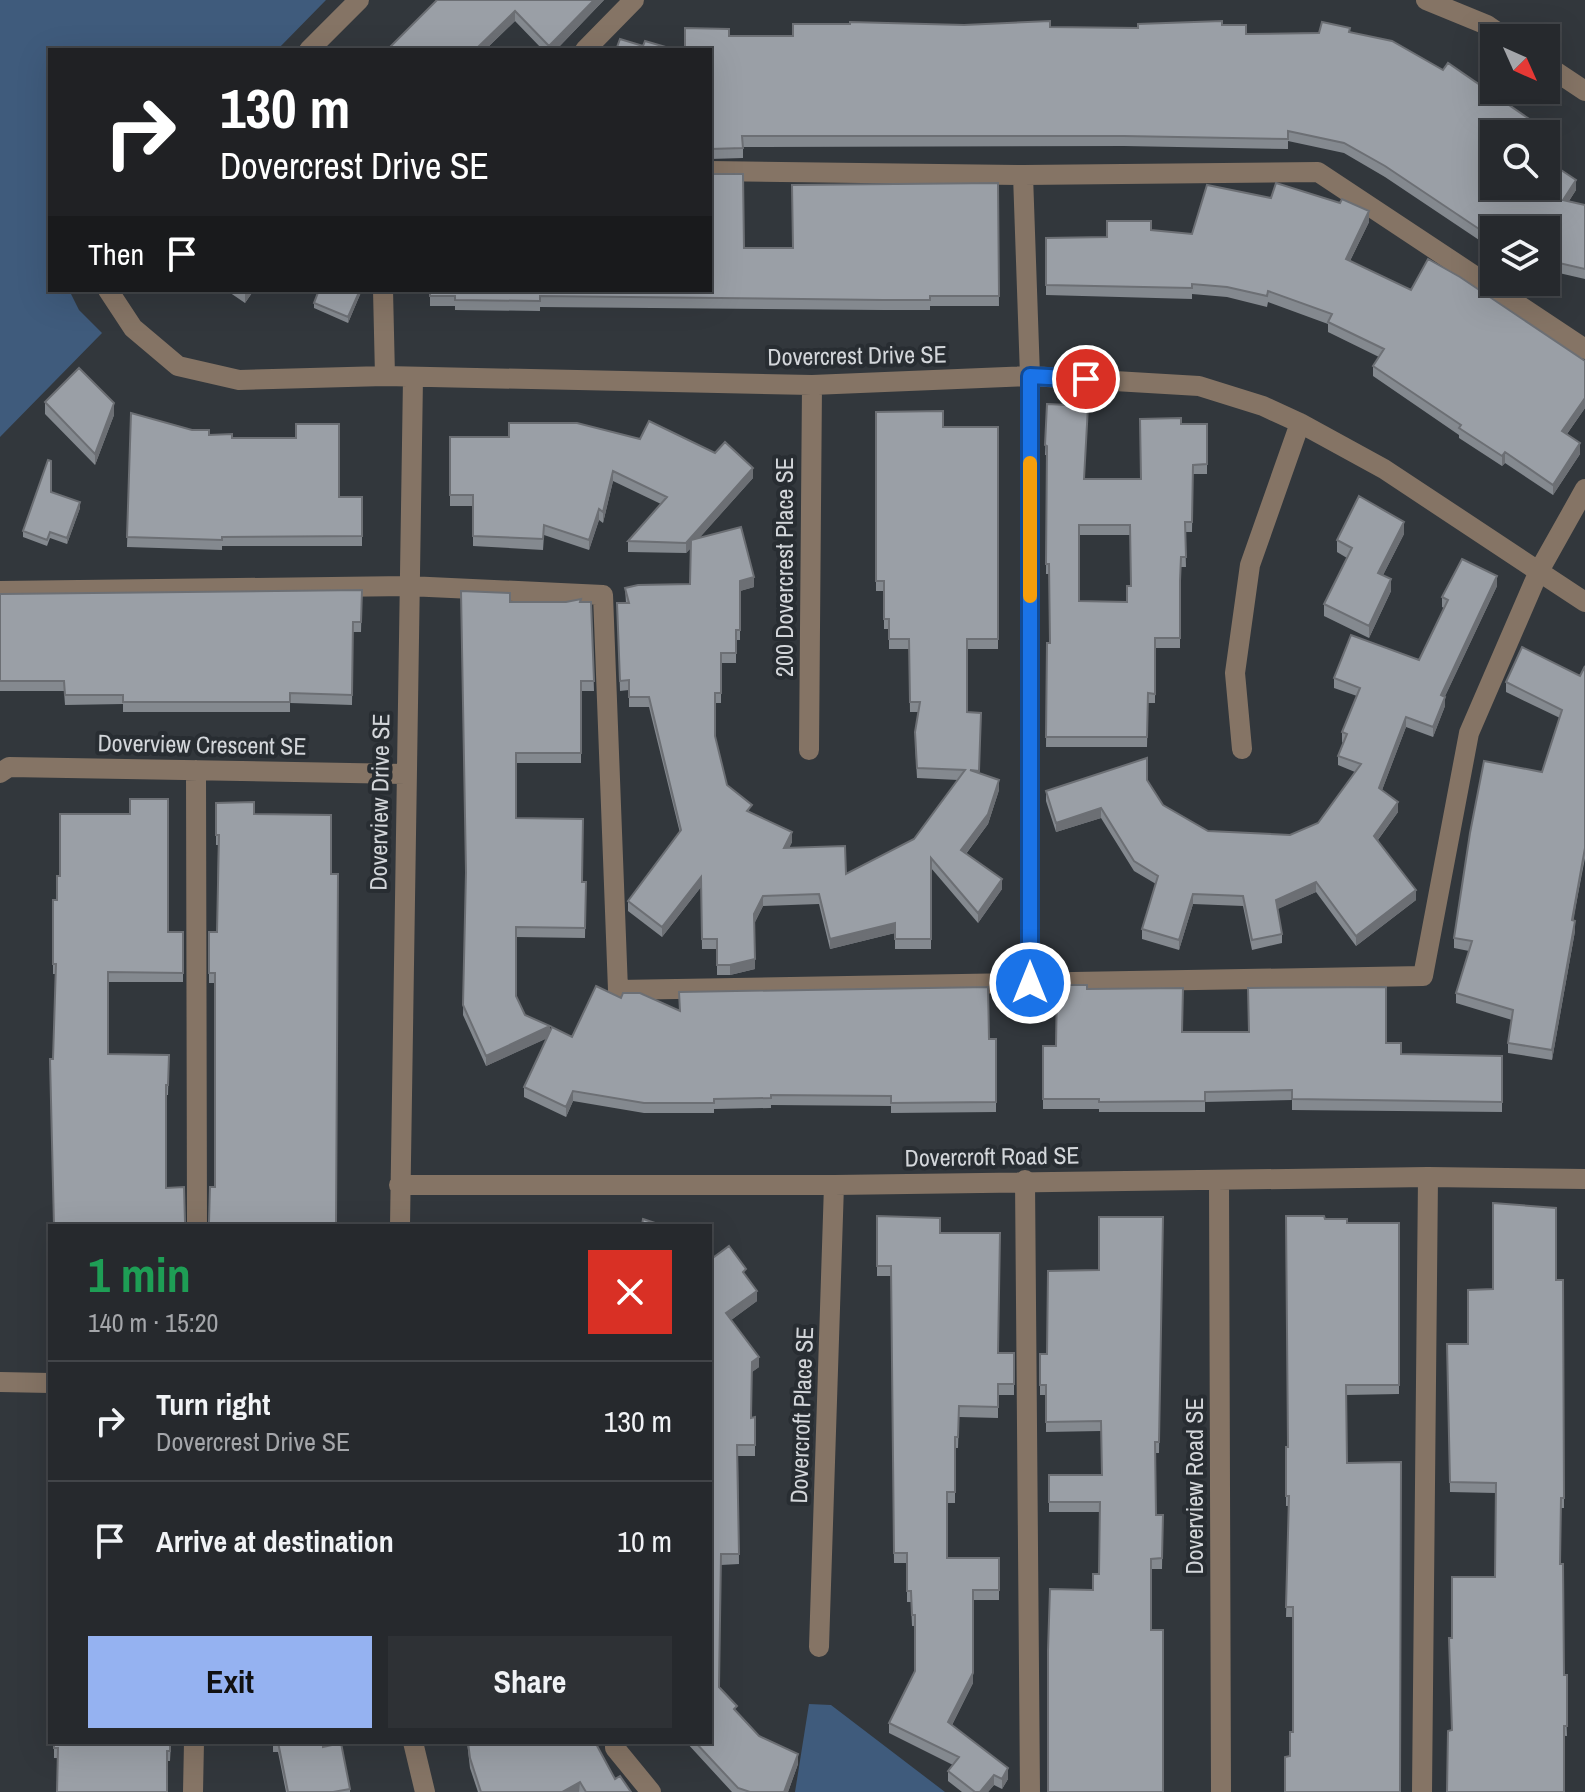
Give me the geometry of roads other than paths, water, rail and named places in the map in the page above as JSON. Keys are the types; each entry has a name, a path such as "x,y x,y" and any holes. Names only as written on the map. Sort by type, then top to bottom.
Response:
{"street":[{"path":"311,48 359,0"},
{"path":"587,48 634,0"},
{"path":"1426,0 1485,24"},
{"path":"1560,74 1585,91"},
{"path":"712,171 1023,175 1318,172 1585,349"},
{"path":"1023,175 1030,376 1030,983"},
{"name":"Dovercrest Drive SE","path":"109,292 133,328 178,366 239,380 385,376 812,385 1030,376 1199,386 1263,406 1384,469 1585,602"},
{"path":"383,292 385,376"},
{"name":"Doverview Drive SE","path":"400,1224 413,378"},
{"name":"200 Dovercrest Place SE","path":"809,750 812,385"},
{"path":"1242,749 1235,673 1250,565 1300,423"},
{"path":"0,591 408,586 603,595 618,990 1423,976 1469,733 1539,571 1585,489"},
{"name":"Doverview Crescent SE","path":"0,773 9,767 405,774"},
{"path":"196,770 197,1224"},
{"path":"1422,1792 1428,1177"},
{"name":"Dovercroft Road SE","path":"399,1185 834,1185 1025,1180 1428,1177 1585,1179"},
{"path":"1025,1180 1030,1792"},
{"name":"Doverview Road SE","path":"1219,1180 1221,1792"},
{"name":"Dovercroft Place SE","path":"819,1647 834,1185"},
{"path":"0,1382 48,1383"},
{"path":"193,1792 194,1744"},
{"path":"413,1744 425,1792"},
{"path":"615,1744 651,1792"}]}
